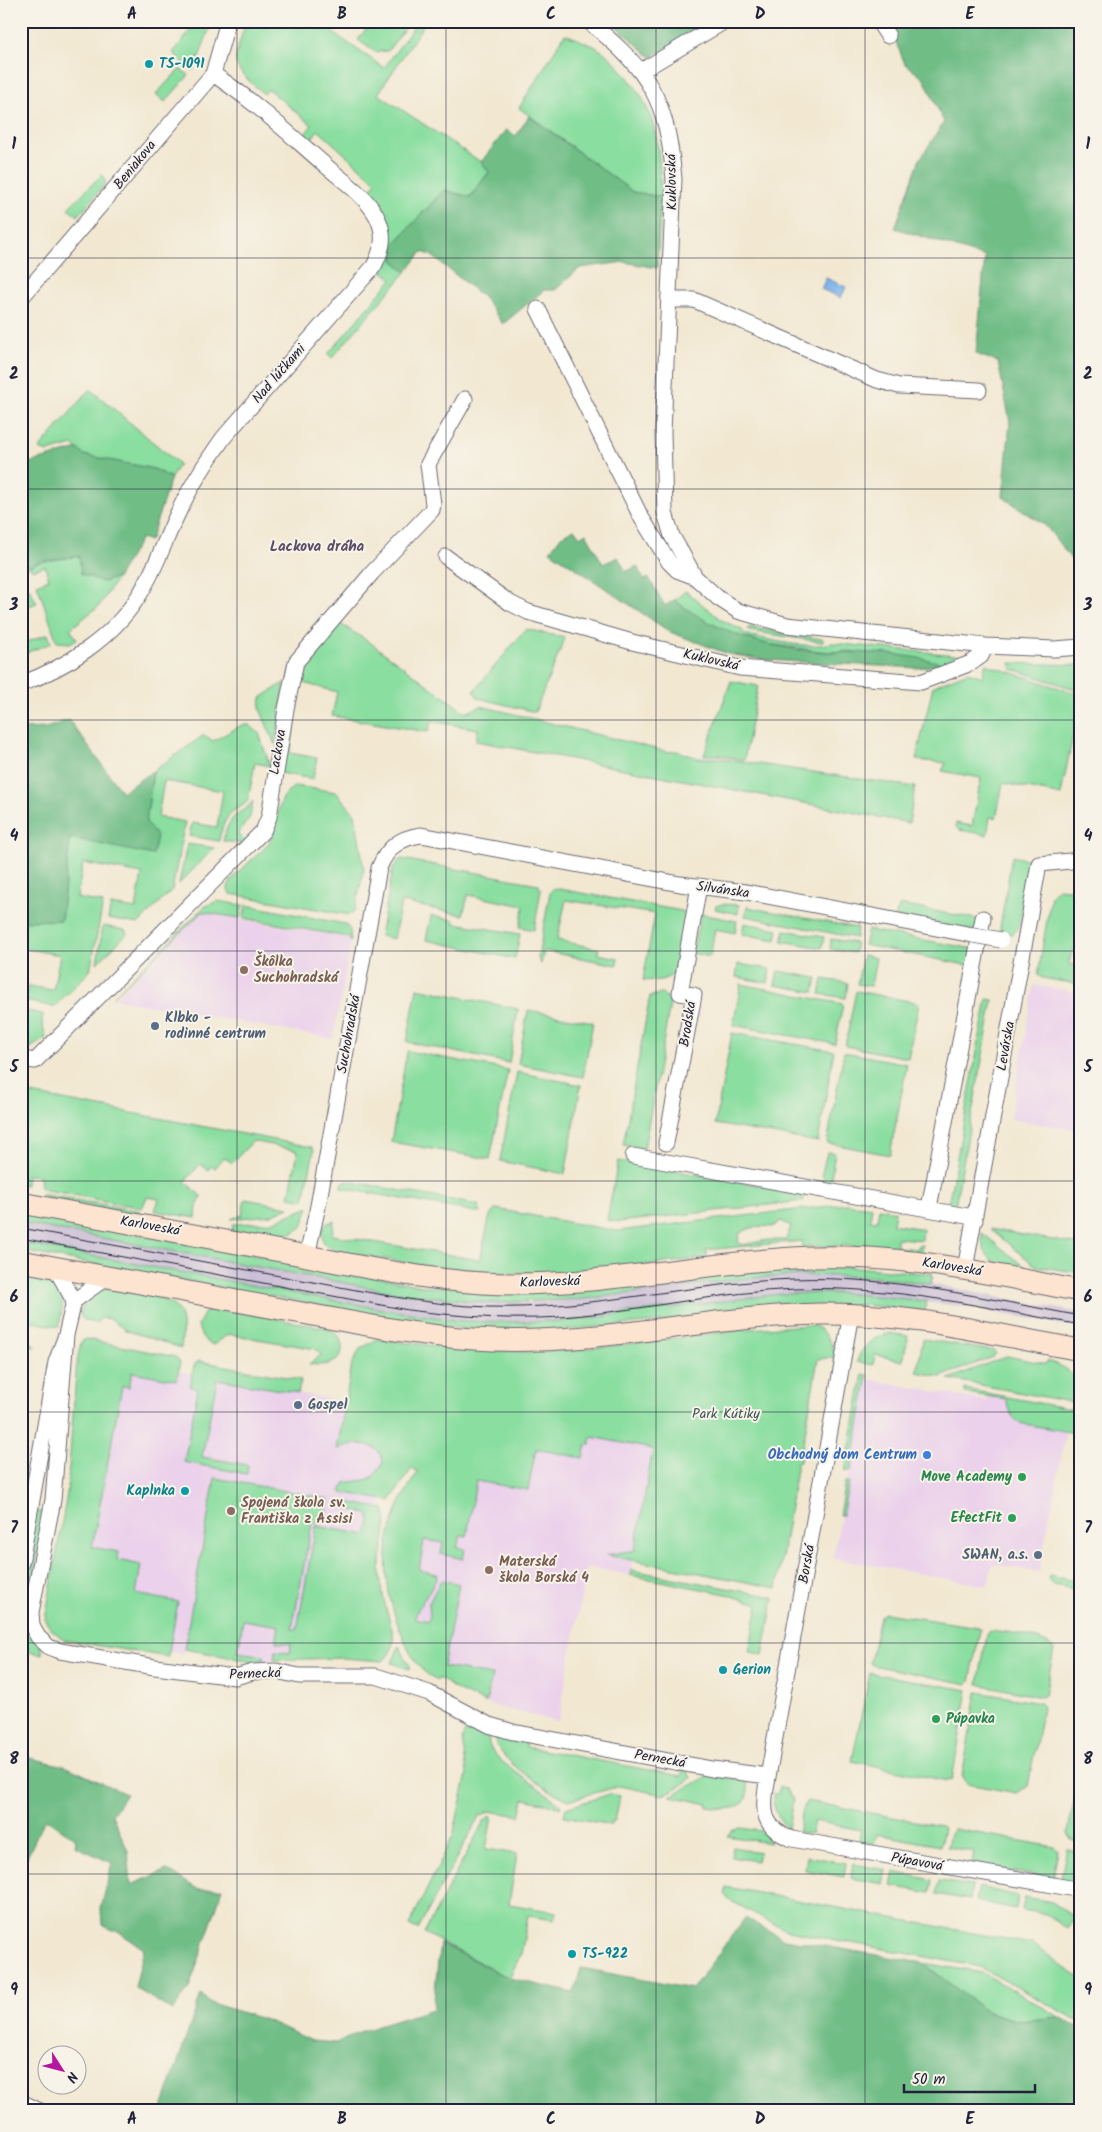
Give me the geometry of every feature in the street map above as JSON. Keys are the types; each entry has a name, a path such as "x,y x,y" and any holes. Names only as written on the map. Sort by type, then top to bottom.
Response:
{"main road":[{"name":"Karloveská","path":"21,1203 307,1256 444,1279 529,1284 603,1280 794,1258 855,1256 913,1261 965,1269 1081,1291"},
{"path":"21,1261 355,1322 464,1339 545,1340 582,1338 792,1315 851,1314 922,1321 1081,1350"}],"street":[{"name":"Beniakova","path":"21,298 213,74 228,21"},
{"name":"Kuklovská","path":"588,21 641,71 657,95 666,118 671,142 674,179 663,432 665,513 678,550 695,577 718,598 738,612 760,619 820,629 986,646 1054,649 1081,647"},
{"path":"641,71 725,21"},
{"path":"878,21 888,36"},
{"name":"Nad lúčkami","path":"21,684 62,665 102,638 138,598 152,573 177,514 206,462 224,437 374,266 382,250 383,233 378,218 369,205 312,154 231,86 213,74"},
{"path":"669,300 694,300 884,382 898,386 979,390"},
{"name":"Kuklovská","path":"538,309 642,517 669,562 677,570 695,577"},
{"name":"Lackova","path":"21,1059 35,1061 263,831 269,817 286,709 296,662 372,573 432,510 434,504 428,464 465,399"},
{"name":"Kuklovská","path":"446,557 510,604 528,612 632,642 740,668 921,682 971,663 981,656 986,646"},
{"name":"Silvánska","path":"421,835 699,886 746,892 1025,945"},
{"name":"Suchohradská","path":"307,1256 318,1206 379,868 384,855 395,844 408,837 421,835"},
{"name":"Levárska","path":"965,1269 1039,864 1081,860"},
{"name":"Brodská","path":"666,1143 694,995 680,993 699,886"},
{"path":"929,1208 983,918"},
{"path":"633,1156 929,1208 967,1216 975,1220"},
{"path":"55,1267 74,1301 107,1277"},
{"name":"Pernecká","path":"21,1563 56,1362 66,1335 74,1301"},
{"name":"Borská","path":"764,1815 768,1776 851,1314"},
{"name":"Pernecká","path":"66,1335 53,1500 31,1612 32,1626 38,1637 50,1647 75,1654 146,1666 236,1677 254,1672 276,1671 299,1676 376,1676 429,1693 490,1725 513,1732 712,1769 768,1776"},
{"name":"Púpavová","path":"764,1815 774,1830 792,1839 1081,1890"},
{"path":"21,2102 40,2111"}],"shaded area":[{"name":"Škôlka Suchohradská","path":"202,912 349,938 351,942 333,1039 114,999"},
{"path":"1034,985 1081,993 1081,1131 1010,1119"},
{"path":"21,1223 393,1292 462,1301 529,1303 585,1299 768,1276 840,1275 931,1284 1081,1313 1081,1328 961,1306 843,1293 747,1298 566,1321 460,1321 376,1308 21,1243"},
{"name":"Spojená škola sv. Františka z Assisi","path":"108,1358 346,1402 348,1389 391,1399 375,1569 393,1648 383,1661 342,1658 252,1661 184,1649 183,1654 58,1636"},
{"path":"867,1379 987,1401 988,1396 1006,1399 1012,1416 1019,1423 1066,1431 1039,1572 992,1564 988,1586 833,1558"},
{"name":"Materská škola Borská 4","path":"496,1418 653,1449 630,1575 587,1567 558,1722 491,1705 457,1690 392,1583"}],"green space":[{"path":"198,21 212,21 193,70 173,53"},
{"path":"246,21 324,21 322,25 384,68 418,21 426,21 378,94 481,162 489,172 470,197 444,190 394,244 393,260 406,272 332,358 328,354 392,279 382,271 390,248 391,238 388,219 377,201 368,192 376,182 318,130 310,141 304,135 312,125 268,89 264,94 244,76 236,63 236,56"},
{"path":"372,21 410,21 388,51 375,52 358,40"},
{"path":"610,21 713,21 651,57"},
{"path":"887,21 1081,21 1081,572 1046,526 1003,497 1010,422 998,362 976,354 985,257 895,228 919,161 944,122 924,79 905,64"},
{"path":"565,34 594,46 607,55 625,74 645,103 651,117 658,147 661,197 633,192 519,108"},
{"path":"180,69 189,75 165,102 156,94"},
{"path":"529,116 633,192 661,197 657,268 624,262 580,268 555,290 544,290 503,324 483,297 431,255 422,252 406,272 393,260 394,244 444,190 470,197 489,172 481,162 506,130 516,136"},
{"path":"102,174 106,183 78,216 68,208"},
{"path":"90,389 179,464 171,478 154,469 84,455 73,445 48,452 39,449"},
{"path":"78,449 84,455 154,469 171,478 150,541 141,538 118,577 103,582 81,574 79,556 39,562 25,568 21,575 21,469 25,464"},
{"path":"574,529 580,537 586,533 603,564 618,557 626,572 637,566 644,580 649,578 665,606 674,600 710,623 728,631 767,644 787,648 808,651 888,654 916,657 944,664 918,668 765,660 728,654 670,632 550,551 561,536"},
{"path":"79,556 103,582 118,577 99,606 70,629 77,639 70,643 57,642 37,584 49,579 45,566 32,570 29,566 39,562"},
{"path":"29,588 37,603 21,609 21,591"},
{"path":"686,591 720,619 742,630 744,634 800,645 831,643 966,656 944,664 849,651 829,652 767,644 723,631 698,618 674,600"},
{"path":"337,622 368,641 466,713 481,706 668,752 677,751 698,758 718,758 915,787 909,823 476,741 478,729 431,721 428,732 332,716 337,692 299,682 294,709 291,707 302,664"},
{"path":"750,627 824,640 822,642 749,631"},
{"path":"526,629 565,638 535,712 478,698 474,691"},
{"path":"48,634 51,643 21,655 21,644"},
{"path":"1010,663 1081,665 1081,691 1012,669"},
{"path":"985,664 1081,695 1061,795 1003,783 996,818 990,817 987,835 959,830 956,827 956,823 972,826 981,778 942,771 946,763 916,760 933,686 968,672 983,677"},
{"path":"731,681 758,686 744,760 718,755 704,755"},
{"path":"285,682 275,745 260,709 261,698"},
{"path":"69,720 122,792 153,771 146,822 157,836 153,855 70,838 61,920 21,921 21,729 46,728"},
{"path":"292,722 295,722 290,753 317,758 313,779 279,773"},
{"path":"242,725 249,725 259,733 270,766 255,763 248,801 229,816 223,826 219,841 189,836 192,823 217,827 223,791 164,781 158,817 185,822 172,890 138,924 108,919 111,905 136,909 142,874 83,863 77,898 103,903 90,971 54,1007 25,1001 28,986 53,990 60,955 21,948 21,921 61,920 70,838 146,822 153,771 204,735 213,741"},
{"path":"295,786 336,792 355,814 364,869 355,910 350,915 231,894 228,890 232,879 268,844 283,799"},
{"path":"253,801 250,817 238,834 246,842 244,844 223,841 230,821"},
{"path":"187,844 214,848 179,884"},
{"path":"1012,856 1026,859 1030,865 1019,927 1013,934 999,934"},
{"path":"402,859 538,884 541,890 534,930 520,927 524,906 468,895 463,915 401,902 394,939 380,936 393,868"},
{"path":"554,888 682,911 687,914 679,968 663,979 654,981 643,980 655,914 566,900 557,940 599,949 598,954 618,958 617,965 544,951 541,964 538,958 550,892"},
{"path":"1058,888 1081,890 1081,951 1072,950 1069,964 1081,966 1081,985 1042,978 1038,975 1051,895"},
{"path":"217,901 243,905 240,918 202,912 112,998 204,907"},
{"path":"722,904 739,905 738,914 715,909 716,906"},
{"path":"246,905 345,924 350,930 351,942 348,937 244,918"},
{"path":"900,905 978,919 976,931 895,917"},
{"path":"747,907 857,928 856,938 745,916"},
{"path":"701,914 737,921 735,933 715,929 710,957 692,953"},
{"path":"431,916 454,920 454,923 520,934 515,959 426,940"},
{"path":"744,923 778,929 776,940 742,934"},
{"path":"103,926 125,930 127,934 97,963"},
{"path":"785,930 824,937 822,948 782,941"},
{"path":"868,930 974,949 971,966 864,945"},
{"path":"831,939 856,943 854,953 830,949"},
{"path":"863,955 876,958 871,986 857,984"},
{"path":"738,964 770,969 768,983 736,977"},
{"path":"778,971 817,978 814,992 775,985"},
{"path":"823,979 848,983 846,998 820,994"},
{"path":"741,984 843,1004 835,1044 733,1025"},
{"path":"417,988 518,1009 509,1063 407,1042"},
{"path":"856,991 919,1003 908,1058 845,1046"},
{"path":"661,994 671,999 644,1149 623,1145 650,996"},
{"path":"987,999 993,1000 955,1206 948,1205"},
{"path":"22,1010 43,1014 42,1022 46,1038 32,1047 21,1050"},
{"path":"528,1010 593,1022 583,1077 518,1064"},
{"path":"732,1033 834,1051 818,1142 715,1124"},
{"path":"407,1051 508,1070 490,1159 391,1142"},
{"path":"844,1052 907,1064 890,1155 827,1143"},
{"path":"517,1072 581,1085 565,1174 500,1161"},
{"path":"26,1093 312,1147 314,1150 304,1200 289,1197 298,1151 253,1141 232,1163 224,1157 215,1168 211,1166 208,1170 200,1164 185,1182 202,1197 197,1206 196,1218 155,1211 159,1199 147,1197 142,1208 41,1189 40,1176 27,1175 26,1185 21,1184 21,1108"},
{"path":"827,1152 835,1153 830,1183 824,1181 822,1173"},
{"path":"618,1161 805,1193 803,1201 619,1222 607,1220"},
{"path":"348,1181 478,1205 481,1213 341,1188 343,1182"},
{"path":"41,1194 140,1211 138,1215 42,1198"},
{"path":"245,1199 289,1207 271,1215 231,1219 242,1215"},
{"path":"846,1204 872,1207 870,1220 877,1221 879,1208 895,1211 893,1224 923,1229 922,1240 897,1238 897,1247 917,1249 918,1245 922,1245 921,1253 848,1246 802,1247 802,1241 706,1250 707,1258 568,1274 463,1272 335,1251 324,1243 321,1233 325,1224 334,1221 332,1235 480,1260 490,1215 496,1209 617,1231","holes":["781,1221 791,1226 786,1240 767,1240 743,1245 738,1243 739,1234 751,1228 759,1226 772,1227"]},
{"path":"309,1207 302,1227 283,1239 232,1233 233,1224 272,1222"},
{"path":"21,1213 430,1287 698,1276 832,1265 933,1274 931,1284 876,1277 801,1275 740,1279 585,1299 489,1303 393,1292 21,1223"},
{"path":"990,1229 1081,1245 1081,1273 1036,1266"},
{"path":"982,1233 1032,1272 1005,1267 991,1259 983,1244"},
{"path":"21,1243 376,1308 460,1321 566,1321 780,1294 843,1293 927,1301 925,1311 862,1305 563,1330 487,1331 422,1324 21,1251"},
{"path":"21,1271 54,1281 59,1286 62,1293 62,1301 59,1327 24,1320 21,1316"},
{"path":"104,1288 140,1293 171,1303 177,1308 182,1324 181,1348 125,1330 111,1319 101,1318 97,1323 85,1321 81,1317 81,1312 85,1303"},
{"path":"215,1308 328,1328 339,1336 342,1352 336,1361 324,1365 316,1365 309,1364 321,1355 316,1349 228,1334 214,1345 203,1338 198,1325 205,1312"},
{"name":"Park Kútiky","path":"812,1325 827,1338 833,1347 836,1357 818,1359 800,1462 797,1462 777,1588 606,1555 635,1550 653,1449 592,1437 590,1445 586,1445 583,1458 536,1449 528,1490 476,1481 467,1536 461,1535 457,1547 465,1549 463,1559 441,1554 443,1543 424,1540 419,1570 437,1574 433,1586 419,1607 415,1618 428,1621 430,1614 428,1605 441,1580 459,1584 443,1667 492,1675 486,1703 457,1690 439,1678 438,1680 431,1677 421,1669 411,1654 396,1618 390,1597 387,1575 387,1554 396,1513 405,1493 418,1472 412,1468 390,1501 341,1492 345,1483 372,1477 383,1462 377,1450 364,1444 350,1445 337,1450 352,1364 360,1349 377,1339 461,1349 528,1352 595,1348 748,1329"},
{"path":"21,1328 35,1347 21,1344"},
{"path":"889,1333 908,1336 903,1361 875,1355 873,1365 857,1362 861,1352 869,1343"},
{"path":"86,1339 176,1357 180,1362 177,1380 132,1372 129,1387 122,1386 92,1547 119,1552 117,1560 141,1565 136,1594 178,1602 168,1657 64,1640 50,1628 45,1620 67,1494 77,1361 81,1342"},
{"path":"923,1339 994,1351 996,1353 993,1357 940,1377 917,1372"},
{"path":"1007,1356 1046,1364 1047,1361 1052,1362 1062,1367 1081,1384 1081,1404 949,1379"},
{"path":"199,1361 301,1380 298,1393 217,1379 202,1457 248,1465 247,1474 184,1462 198,1389 190,1387 194,1365"},
{"path":"863,1374 868,1375 851,1470 845,1472"},
{"path":"965,1389 1081,1411 1081,1434 1019,1423 1012,1416 1006,1399 965,1393"},
{"path":"215,1478 329,1499 325,1521 320,1524 312,1523 292,1629 297,1629 316,1526 367,1535 370,1521 368,1514 338,1506 337,1503 341,1501 384,1509 386,1531 380,1574 393,1642 389,1655 383,1661 342,1658 274,1660 275,1651 290,1653 291,1644 276,1642 279,1626 243,1620 238,1652 264,1656 263,1660 252,1661 184,1649"},
{"path":"845,1482 849,1482 842,1515 839,1515"},
{"path":"36,1511 46,1513 26,1615 42,1649 42,1654 21,1650 21,1595"},
{"path":"631,1570 774,1597 763,1655 749,1652 758,1604 726,1594 630,1575"},
{"path":"1050,1576 1081,1582 1081,1590 1053,1585 1049,1581"},
{"path":"885,1613 978,1627 980,1630 970,1682 968,1684 872,1665 870,1663 880,1616"},
{"path":"990,1631 1036,1638 1051,1646 1054,1650 1045,1695 1041,1697 978,1684 987,1635"},
{"path":"399,1646 410,1666 410,1669 392,1663"},
{"path":"870,1673 968,1690 952,1780 947,1781 852,1761"},
{"path":"977,1692 1040,1703 1043,1707 1028,1786 1017,1793 967,1784 962,1777"},
{"path":"470,1722 488,1732 490,1747 505,1764 551,1797 561,1807 524,1799 520,1816 489,1811 479,1817 418,1929 409,1926 453,1836 467,1774 462,1738"},
{"path":"494,1732 527,1740 526,1747 681,1776 683,1769 688,1772 691,1778 681,1786 663,1795 620,1786 569,1800 535,1781 510,1762 495,1742"},
{"path":"21,1756 65,1766 126,1794 112,1815 128,1851 131,1885 167,1870 199,1890 223,1888 189,1988 173,2011 135,1988 144,1949 120,1933 102,1925 101,1909 112,1863 75,1846 76,1839 45,1819 21,1870"},
{"path":"1081,1765 1081,1844 1070,1839 1068,1832"},
{"path":"709,1776 745,1780 748,1792 744,1801 730,1809 718,1809 707,1807 708,1804 670,1796"},
{"path":"779,1786 787,1789 793,1800 788,1829 778,1817 774,1804 773,1794 778,1794"},
{"path":"610,1794 620,1796 615,1821 612,1821 611,1825 564,1816 566,1808"},
{"path":"807,1801 941,1826 944,1828 940,1846 877,1834 874,1844 859,1841 861,1830 814,1821 811,1834 798,1832 804,1805"},
{"path":"490,1816 492,1817 486,1849 517,1854 509,1904 556,1912 554,1920 528,1916 521,1954 509,1978 424,1933 484,1821"},
{"path":"740,1828 761,1831 770,1843 727,1836 731,1831"},
{"path":"954,1829 1055,1847 1058,1850 1053,1879 972,1864 974,1852 947,1847 950,1834"},
{"path":"733,1847 759,1852 757,1861 731,1857"},
{"path":"1067,1849 1081,1852 1081,1885 1060,1881"},
{"path":"807,1856 846,1863 844,1877 805,1870"},
{"path":"853,1864 886,1870 883,1884 851,1878"},
{"path":"894,1872 932,1880 930,1893 891,1886"},
{"path":"939,1881 972,1886 970,1900 936,1894"},
{"path":"726,1887 1032,1944 1081,1979 1081,2022 980,1967 788,1931 729,1900 724,1894"},
{"path":"979,1887 1018,1896 1016,1909 976,1901"},
{"path":"1025,1897 1052,1902 1075,1918 1067,1929 1046,1914 1022,1910"},
{"path":"745,1918 784,1939 923,1963 985,2011 1018,2021 1060,2017 1081,2029 1081,2111 161,2111 201,1994 208,2002 269,2021 312,2041 337,2043 356,2033 433,2009 440,1943 509,1978 574,1993 581,1968 692,1989"},
{"path":"923,1963 983,1973 1060,2017 1018,2021 985,2011"}],"water":[{"path":"826,278 846,287 841,298 821,289"}],"tram line":[{"path":"21,1228 392,1296 464,1306 526,1307 603,1301 755,1281 829,1279 902,1284 1081,1316"},
{"path":"21,1238 408,1310 449,1315 512,1318 574,1316 768,1291 832,1289 903,1294 939,1299 1081,1325"}],"place":[{"name":"TS-1091","path":"149,64"},
{"name":"Škôlka Suchohradská","path":"244,970"},
{"name":"Klbko - rodinné centrum","path":"155,1026"},
{"name":"Gospel","path":"298,1405"},
{"name":"Obchodný dom Centrum","path":"927,1455"},
{"name":"Move Academy","path":"1022,1477"},
{"name":"Kaplnka","path":"185,1491"},
{"name":"Spojená škola sv. Františka z Assisi","path":"231,1511"},
{"name":"EfectFit","path":"1012,1518"},
{"name":"SWAN, a.s.","path":"1038,1555"},
{"name":"Materská škola Borská 4","path":"489,1570"},
{"name":"Gerion","path":"723,1670"},
{"name":"Púpavka","path":"936,1719"},
{"name":"TS-922","path":"572,1954"}],"district":[{"name":"Lackova dráha","path":"317,547"}]}
